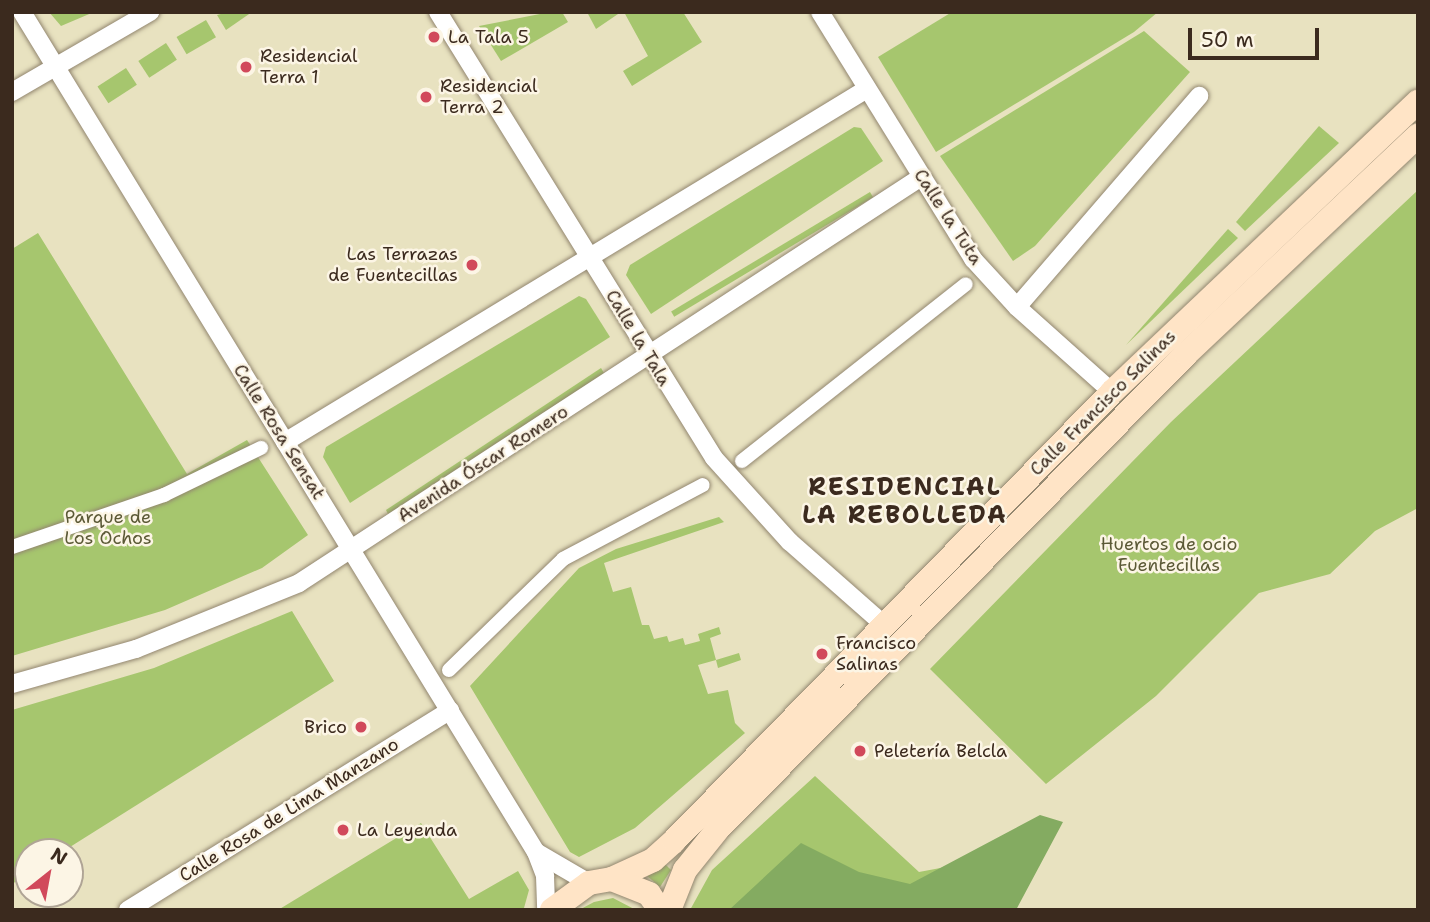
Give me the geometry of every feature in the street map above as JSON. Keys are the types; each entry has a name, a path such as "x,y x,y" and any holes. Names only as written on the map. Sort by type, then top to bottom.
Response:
{"main road":[{"name":"Calle Francisco Salinas","path":"552,910 600,881 653,860 674,841 1112,392 1418,102"},
{"name":"Calle Francisco Salinas","path":"669,910 685,870 717,830 1186,354 1418,135"},
{"path":"600,881 649,894 660,910"}],"street":[{"name":"Calle Rosa Sensat","path":"22,12 537,852 545,876 546,910"},
{"path":"12,92 150,12"},
{"name":"Calle la Tala","path":"438,12 714,458 746,498 884,625"},
{"name":"Calle la Tuta","path":"820,12 973,259 1017,307 1112,392"},
{"path":"285,442 867,89"},
{"path":"1017,307 1199,96"},
{"name":"Avenida Óscar Romero","path":"12,684 136,649 291,586 352,550 921,177"},
{"path":"742,461 966,284"},
{"path":"12,547 164,495 261,448"},
{"path":"449,670 562,559 703,485"},
{"name":"Calle Rosa de Lima Manzano","path":"135,908 450,710"},
{"name":"Calle Rosa Sensat","path":"537,852 600,881"}],"green space":[{"path":"49,12 94,12 61,26"},
{"path":"252,12 226,30 217,15"},
{"path":"562,12 568,22 501,61 479,26"},
{"path":"587,12 621,12 596,29"},
{"path":"624,12 683,12 702,42 632,86 623,71 648,56"},
{"path":"952,12 1158,12 1134,32 936,152 878,57"},
{"path":"206,20 216,37 187,54 177,37"},
{"path":"1144,31 1190,72 1035,246 1013,261 940,156"},
{"path":"166,43 177,60 149,78 138,61"},
{"path":"126,68 137,85 108,103 97,87"},
{"path":"1319,126 1339,143 1245,231 1236,222"},
{"path":"854,127 861,128 883,161 651,314 626,275 630,265"},
{"name":"Huertos de ocio Fuentecillas","path":"1418,190 1418,508 1375,531 1330,574 1259,593 1156,696 1046,784 930,669 1171,422"},
{"path":"870,192 873,197 674,317 671,311"},
{"path":"1228,229 1238,238 1126,345"},
{"name":"Parque de Los Ochos","path":"38,233 187,474 247,440 308,535 262,568 165,610 12,656 12,249"},
{"path":"579,296 586,299 610,337 350,503 323,457 326,447"},
{"path":"601,368 604,373 388,514 386,510"},
{"path":"719,517 724,522 604,563 613,592 631,587 642,625 649,625 654,639 667,636 669,642 683,638 685,645 700,641 698,634 719,627 721,634 710,638 716,660 698,665 708,694 728,690 735,723 745,733 635,828 579,857 570,852 470,686 579,568 616,549"},
{"path":"292,611 334,681 84,838 14,838 12,884 12,710 154,668"},
{"path":"739,653 741,660 718,668 716,660"},
{"path":"815,776 919,872 983,860 976,910 690,910 712,870"},
{"path":"1040,815 1063,822 1016,910 729,910 801,843 859,872 910,884"},
{"path":"421,823 469,899 518,871 529,890 524,908 278,910"},
{"path":"663,862 671,870 660,887 646,875"},
{"path":"613,898 636,910 579,910 594,902"}],"place":[{"name":"La Tala 5","path":"434,37"},
{"name":"Residencial Terra 1","path":"246,67"},
{"name":"Residencial Terra 2","path":"426,97"},
{"name":"Las Terrazas de Fuentecillas","path":"472,265"},
{"name":"Francisco Salinas","path":"822,654"},
{"name":"Brico","path":"361,727"},
{"name":"Peletería Belcla","path":"860,751"},
{"name":"La Leyenda","path":"343,830"}],"district":[{"name":"RESIDENCIAL LA REBOLLEDA","path":"905,502"}]}
